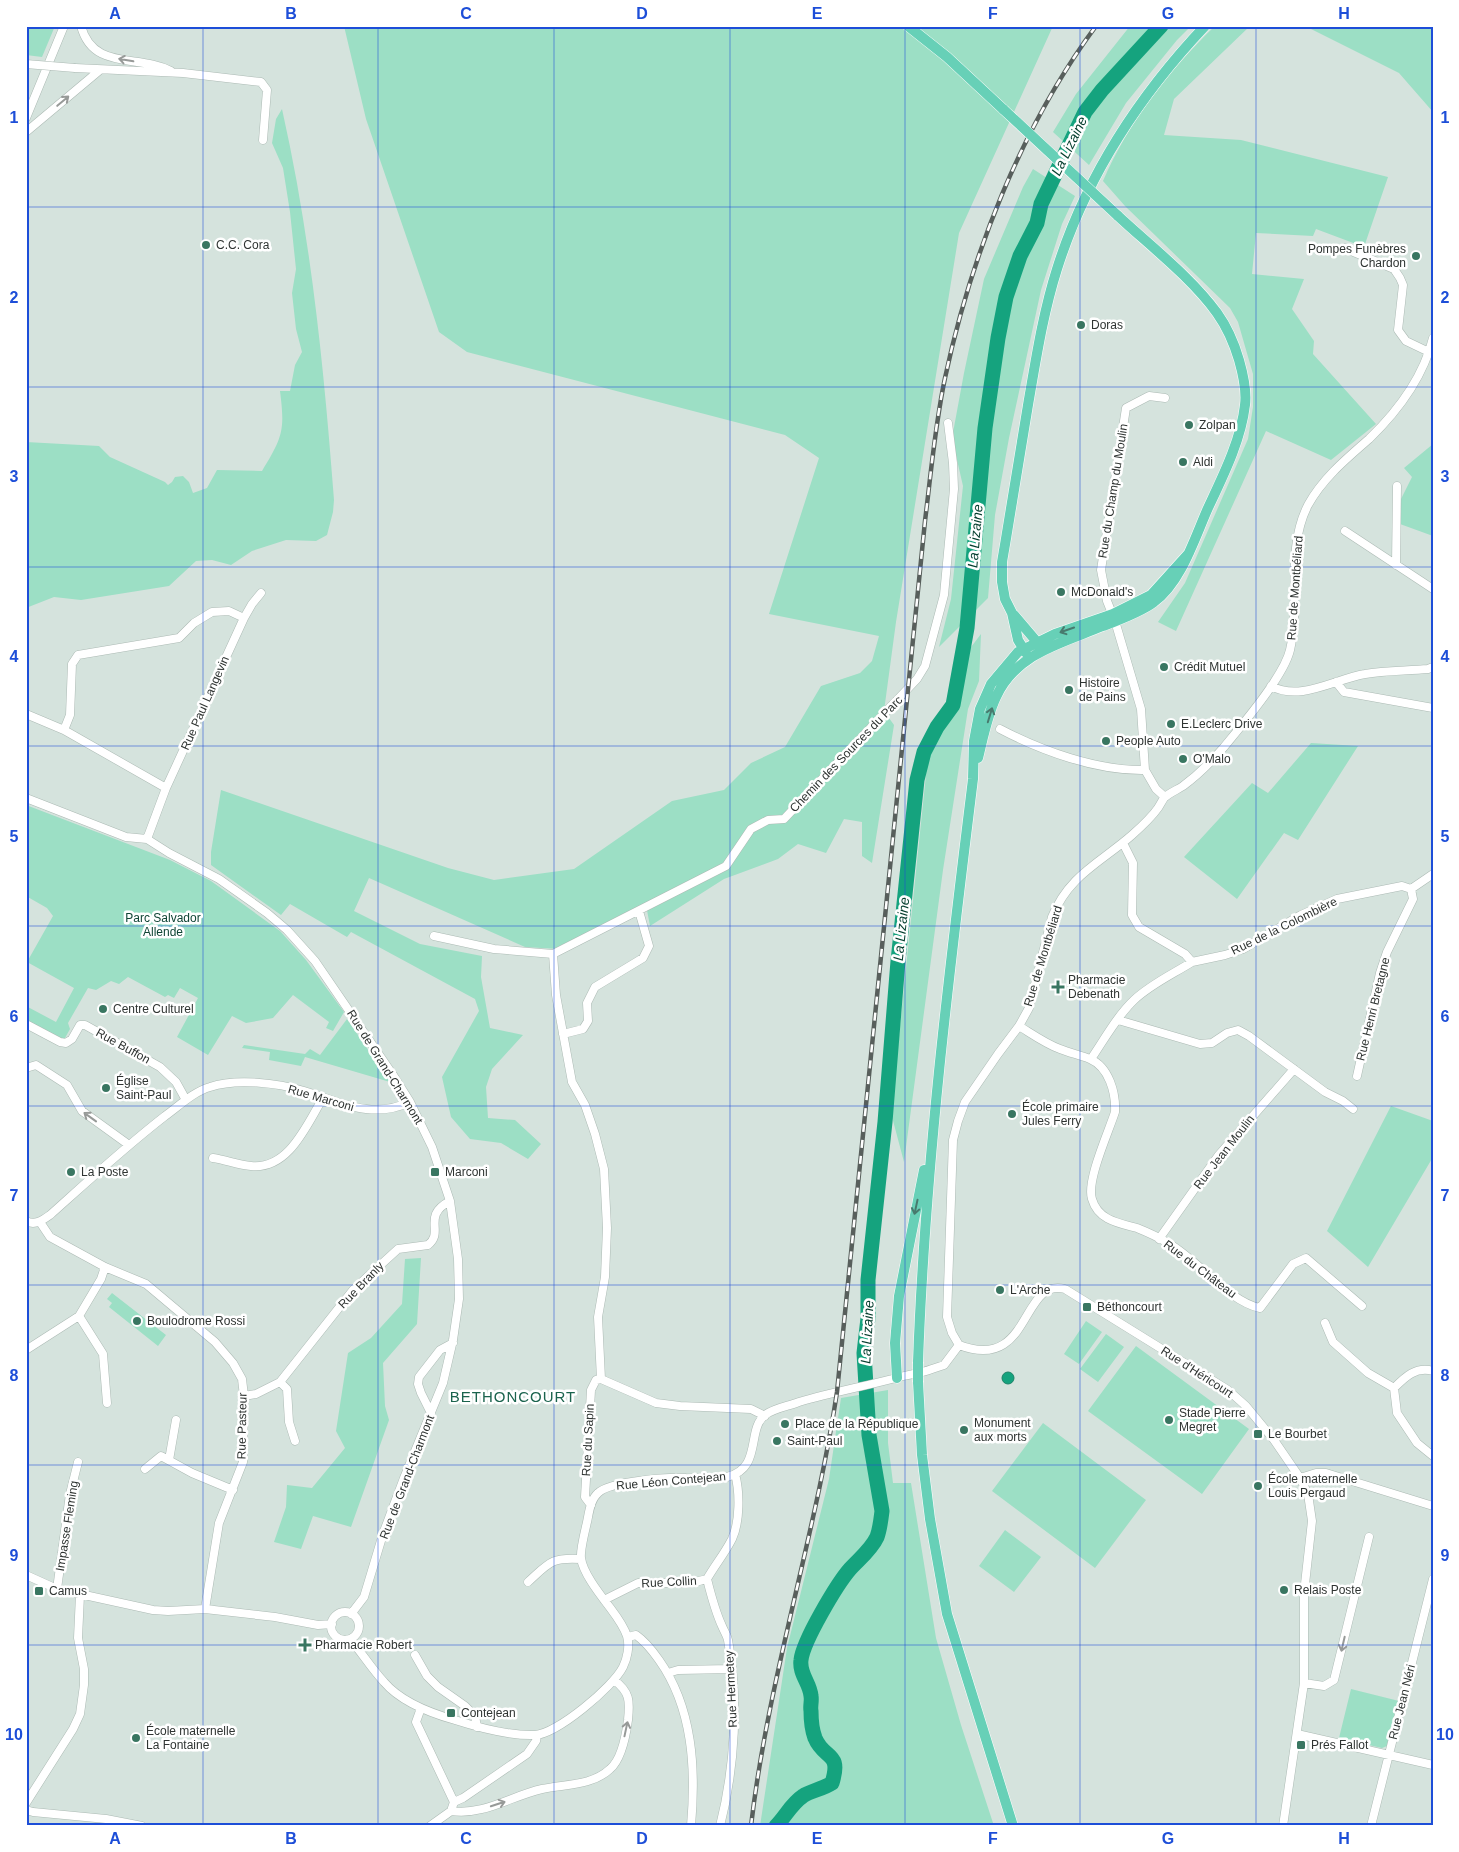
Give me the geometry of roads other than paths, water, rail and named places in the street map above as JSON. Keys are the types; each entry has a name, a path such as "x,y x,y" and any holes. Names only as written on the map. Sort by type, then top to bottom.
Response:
{"main road":[{"path":"908,26 947,57 1195,287 1217,313 1232,340 1244,376 1245,404 1238,434 1222,478 1179,573 1154,602 1026,653 996,697 973,779 931,1142 921,1273 918,1382 922,1455 930,1519 947,1614 1013,1826"},
{"path":"1039,647 1012,613 1005,599 1002,582 1002,562 1043,320 1057,268 1088,191 1138,106 1206,26"},
{"path":"1012,613 1018,640 1026,653"},
{"path":"893,1379 899,1296 914,1215 931,1142"}],"street":[{"path":"26,118 64,26"},
{"path":"81,26 90,46 102,56 159,65 173,72"},
{"path":"26,64 100,70 173,72 261,82 266,90 263,140"},
{"path":"26,132 100,70"},
{"path":"1344,248 1394,269 1403,285 1398,330 1406,340 1429,352"},
{"name":"Rue de Montbéliard","path":"959,1345 952,1333 947,1317 953,1140 965,1102 993,1060 1019,1026 1029,1008 1052,917 1057,905 1076,879 1146,823 1165,797 1195,777 1223,748 1271,686 1290,652 1293,632 1297,543 1300,526 1308,506 1318,489 1331,473 1388,420 1403,401 1415,382 1429,352 1433,338"},
{"name":"Rue du Champ du Moulin","path":"1114,618 1107,601 1101,570 1126,408 1149,396 1165,398"},
{"name":"Chemin des Sources du Parc","path":"553,954 726,866 751,830 768,820 784,819 920,675 928,658 944,595 950,541 954,476 948,423"},
{"path":"1396,565 1397,486"},
{"path":"1345,531 1433,589"},
{"name":"Rue Paul Langevin","path":"147,839 166,788 244,618 261,593"},
{"path":"64,730 70,715 72,664 78,655 179,638 194,623 212,612 229,611 244,618"},
{"path":"1114,618 1140,709 1145,770 1156,789 1165,797"},
{"path":"1271,686 1290,693 1365,674 1433,667"},
{"path":"1336,682 1344,692 1433,708"},
{"path":"26,714 64,730 166,788"},
{"path":"1000,729 1024,742 1062,755 1103,766 1145,770"},
{"name":"Rue de Grand-Charmont","path":"26,798 126,837 147,839 169,853 219,879 267,913 287,930 315,961 410,1102 432,1147 450,1201 458,1259 459,1299 453,1343 443,1384 388,1522 364,1597 351,1614"},
{"path":"1123,843 1133,863 1132,915 1139,927 1185,954 1192,962"},
{"path":"1411,889 1433,874"},
{"name":"Rue de la Colombière","path":"1092,1059 1133,1001 1148,989 1192,962 1243,949 1301,915 1338,899 1402,886 1411,889"},
{"name":"Rue Henri Bretagne","path":"1357,1076 1380,973 1387,952 1413,899 1411,889"},
{"path":"563,1034 583,1029 588,1021 588,1003 595,987 643,958 649,946 639,911"},
{"path":"434,936 494,949 553,954 556,995 572,1082 585,1105 604,1169 607,1228 605,1277 598,1317 601,1379 656,1403 751,1409 765,1416 796,1403 924,1372 944,1365 959,1345"},
{"path":"1118,1020 1200,1044 1212,1043 1227,1032 1238,1030 1250,1036 1325,1092 1344,1101 1353,1109"},
{"name":"Rue Buffon","path":"26,1024 60,1042 66,1043 72,1039 80,1025 85,1025 160,1067 176,1082 186,1100"},
{"path":"1019,1026 1059,1049 1092,1059"},
{"name":"Rue du Château","path":"1092,1059 1101,1066 1112,1083 1116,1102 1116,1112 1090,1185 1092,1200 1098,1211 1107,1219 1139,1229 1181,1252 1218,1283 1251,1306 1260,1308 1293,1264 1306,1258 1362,1306"},
{"path":"26,1068 36,1065 67,1085 82,1111 129,1145"},
{"name":"Rue Jean Moulin","path":"1159,1239 1218,1156 1294,1069"},
{"name":"Rue Marconi","path":"40,1222 129,1145 186,1100 210,1086 243,1082 267,1084 302,1090 322,1098 372,1111 410,1102"},
{"path":"214,1158 252,1166 270,1164 286,1154 296,1142 322,1098"},
{"name":"Rue Branly","path":"244,1396 256,1394 280,1382 356,1288 398,1249 428,1246 434,1237 434,1216 436,1211 450,1201"},
{"path":"26,1221 30,1224 40,1222"},
{"name":"Rue Pasteur","path":"40,1222 50,1237 105,1267 146,1284 215,1342 234,1364 242,1379 244,1396 243,1462 219,1523 205,1609"},
{"path":"26,1350 79,1316 105,1267"},
{"name":"Rue d'Héricourt","path":"959,1345 985,1352 1002,1346 1011,1340 1041,1295 1049,1290 1065,1289 1228,1390 1246,1406 1269,1434 1300,1478 1308,1494 1312,1521 1304,1593 1304,1683 1284,1826"},
{"path":"79,1316 103,1354 107,1403"},
{"path":"1325,1322 1333,1342 1368,1373 1394,1388"},
{"path":"431,1413 418,1384 419,1377 440,1350 453,1343"},
{"path":"1394,1388 1408,1374 1426,1369 1433,1372"},
{"name":"Rue du Sapin","path":"591,1504 585,1497 591,1390 596,1380 601,1379"},
{"path":"280,1382 287,1390 289,1422 295,1441"},
{"path":"1394,1388 1397,1412 1417,1443 1433,1456"},
{"name":"Rue Léon Contejean","path":"591,1504 597,1493 609,1486 683,1478 725,1478 735,1474 744,1467 750,1457 758,1429 765,1416"},
{"path":"169,1460 176,1420"},
{"path":"144,1469 161,1456 192,1473 233,1490"},
{"name":"Impasse Fleming","path":"57,1590 70,1494 78,1462"},
{"path":"1300,1478 1316,1473 1326,1473 1433,1506"},
{"path":"708,1579 737,1527 739,1496 735,1474"},
{"path":"350,1639 386,1684 400,1697 421,1708 477,1727 513,1733 537,1735 553,1730 601,1694 622,1669 627,1658 628,1637 619,1620 589,1577 581,1559 591,1504"},
{"path":"1304,1683 1324,1686 1334,1680 1369,1537"},
{"path":"528,1582 555,1559 581,1559"},
{"path":"26,1575 57,1590 153,1610 205,1609 275,1617 318,1625 332,1624"},
{"name":"Rue Jean Néri","path":"1372,1826 1433,1578"},
{"name":"Rue Collin","path":"604,1600 638,1583 691,1583 708,1579"},
{"name":"Rue Hermetey","path":"708,1579 712,1600 721,1626 728,1637 731,1669 734,1737 730,1775 720,1826"},
{"path":"26,1803 73,1729 80,1714 84,1686 84,1669 78,1638 80,1595"},
{"path":"339,1614 351,1614 357,1620 357,1633 350,1639 342,1640 335,1636 331,1628 333,1620 339,1614"},
{"path":"628,1637 636,1635 645,1641 668,1673 686,1718 693,1757 694,1792 691,1826"},
{"path":"415,1655 427,1676 475,1716 477,1727"},
{"path":"668,1673 678,1670 731,1669"},
{"path":"450,1811 461,1813 476,1811 541,1789 596,1780 612,1768 621,1751 629,1704 625,1688 614,1680"},
{"path":"421,1708 416,1722 454,1802"},
{"path":"1297,1734 1433,1765"},
{"path":"430,1826 450,1811 454,1802 463,1798 526,1754 536,1741 537,1735"},
{"path":"26,1810 106,1819 142,1826"}],"waterway":[{"name":"La Lizaine","path":"776,1826 799,1799 832,1783 835,1766 831,1757 819,1745 814,1735 811,1721 810,1691 802,1670 801,1660 808,1640 829,1599 844,1576 874,1542 881,1521 882,1511 869,1435 864,1353 868,1318 868,1280 885,1122 898,961 917,780 924,752 937,727 953,705 967,628 985,428 1006,297 1020,256 1037,223 1041,204 1085,112 1102,90 1161,26"}],"railway":[{"path":"751,1826 769,1717 817,1501 837,1392 925,521 945,378 969,286 1002,194 1044,106 1096,26"}],"place":[{"name":"C.C. Cora","path":"206,245"},
{"name":"Pompes Funèbres Chardon","path":"1416,256"},
{"name":"Doras","path":"1081,325"},
{"name":"Zolpan","path":"1189,425"},
{"name":"Aldi","path":"1183,462"},
{"name":"McDonald's","path":"1061,592"},
{"name":"Crédit Mutuel","path":"1164,667"},
{"name":"Histoire de Pains","path":"1069,690"},
{"name":"E.Leclerc Drive","path":"1171,724"},
{"name":"People Auto","path":"1106,741"},
{"name":"O'Malo","path":"1183,759"},
{"name":"Pharmacie Debenath","path":"1058,987"},
{"name":"Centre Culturel","path":"103,1009"},
{"name":"Église Saint-Paul","path":"106,1088"},
{"name":"École primaire Jules Ferry","path":"1012,1114"},
{"name":"La Poste","path":"71,1172"},
{"name":"Marconi","path":"435,1172"},
{"name":"L'Arche","path":"1000,1290"},
{"name":"Béthoncourt","path":"1087,1307"},
{"name":"Boulodrome Rossi","path":"137,1321"},
{"name":"Stade Pierre Megret","path":"1169,1420"},
{"name":"Place de la République","path":"785,1424"},
{"name":"Monument aux morts","path":"964,1430"},
{"name":"Le Bourbet","path":"1258,1434"},
{"name":"Saint-Paul","path":"777,1441"},
{"name":"École maternelle Louis Pergaud","path":"1258,1486"},
{"name":"Relais Poste","path":"1284,1590"},
{"name":"Camus","path":"39,1591"},
{"name":"Pharmacie Robert","path":"305,1645"},
{"name":"Contejean","path":"451,1713"},
{"name":"École maternelle La Fontaine","path":"136,1738"},
{"name":"Prés Fallot","path":"1301,1745"}],"district":[{"name":"BETHONCOURT","path":"513,1396"}],"park label":[{"name":"Parc Salvador Allende","path":"163,925"}]}
